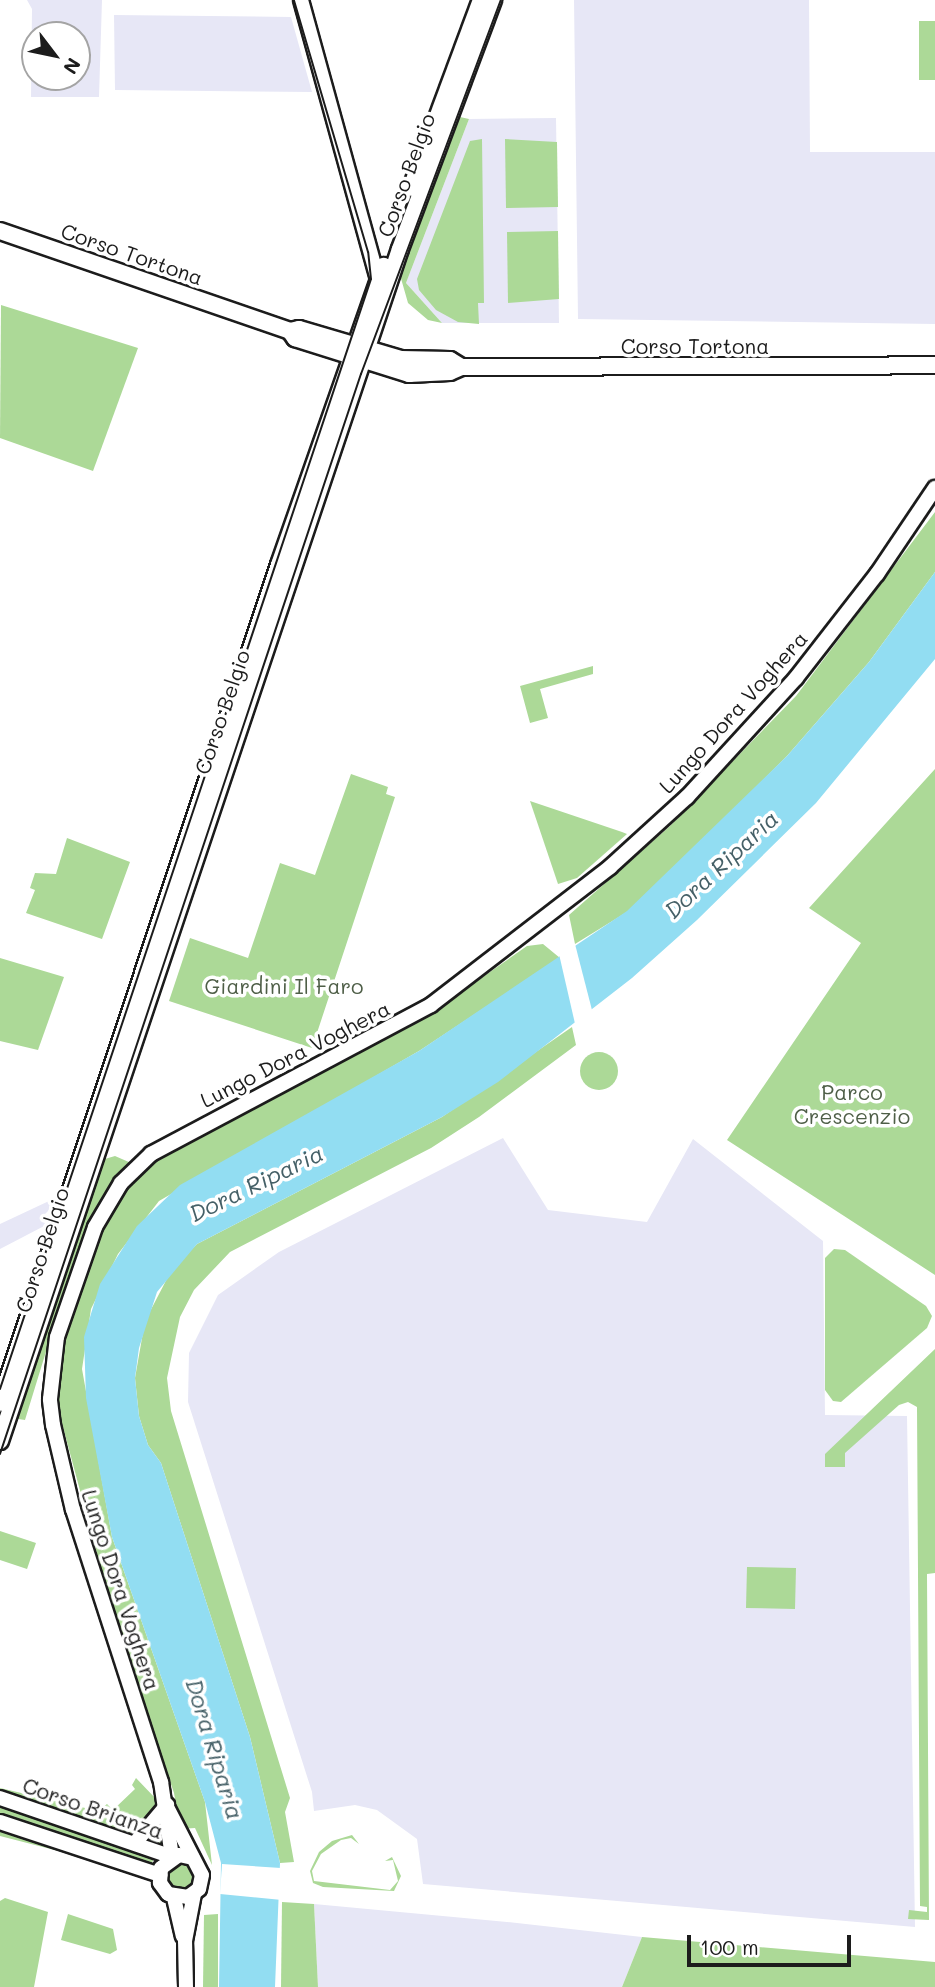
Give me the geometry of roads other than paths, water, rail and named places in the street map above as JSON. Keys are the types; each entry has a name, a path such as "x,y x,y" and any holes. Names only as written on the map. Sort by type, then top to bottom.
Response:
{"main road":[{"name":"Corso Belgio","path":"0,1441 379,283 481,0"},
{"name":"Corso Belgio","path":"0,1403 358,353 493,0"},
{"name":"Corso Tortona","path":"0,232 289,331 299,329 409,374 450,373 461,367 933,367"}],"street":[{"path":"301,0 379,283"},
{"name":"Lungo Dora Voghera","path":"186,1987 185,1941 194,1894 202,1875 167,1805 73,1510 50,1399 57,1337 66,1300 95,1227 121,1183 172,1141 360,1047 431,1005 610,867 705,778 796,678 877,574 935,488"},
{"name":"Corso Brianza","path":"0,1798 172,1857"},
{"path":"135,1843 167,1805"},
{"name":"Lungo Dora Voghera","path":"167,1805 172,1857"},
{"name":"Corso Brianza","path":"0,1822 160,1875"},
{"path":"160,1875 172,1857 193,1858"},
{"name":"Lungo Dora Voghera","path":"160,1875 163,1889 174,1898 185,1941"},
{"path":"174,1898 194,1894"}],"water":[{"name":"Dora Riparia","path":"935,572 935,659 816,803 697,920 632,978 498,1082 442,1117 197,1244 157,1292 139,1348 135,1378 139,1416 148,1445 161,1463 250,1737 280,1863 275,1987 219,1987 221,1863 205,1802 112,1537 86,1398 84,1337 100,1284 137,1226 180,1185 419,1051 627,911 787,756 869,662"}],"tram line":[{"path":"0,1389 371,279 368,252 294,0"},
{"path":"0,1454 361,374 501,0"}],"park label":[{"name":"Giardini Il Faro","path":"284,986"},
{"name":"Parco Crescenzio","path":"852,1104"}]}
